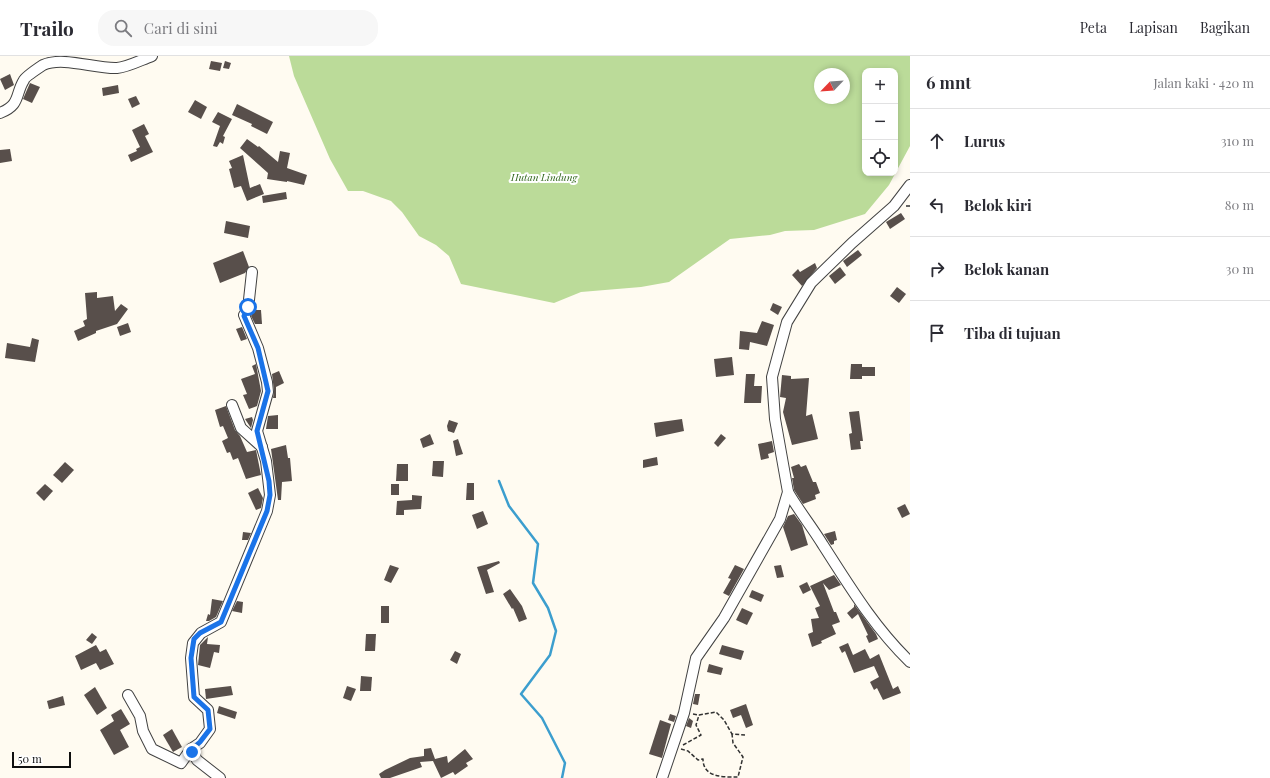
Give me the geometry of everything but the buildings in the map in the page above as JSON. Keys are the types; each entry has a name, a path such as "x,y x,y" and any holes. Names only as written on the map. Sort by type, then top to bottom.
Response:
{"street":[{"path":"0,113 8,109 18,98 20,87 24,78 43,65 58,62 118,68 152,56"},
{"path":"910,185 894,206 852,243 811,283 787,322 772,377 775,419 788,492 798,510 812,528 853,594 892,645 910,662"},
{"path":"128,695 140,716 143,731 152,748 181,763 210,729 208,710 194,697 191,658 193,643 200,633 221,622 267,511 270,488 262,447 257,431 268,392 267,382 258,348 244,316 248,309 252,272"},
{"path":"232,405 241,428 262,447"},
{"path":"662,778 684,713 696,658 724,618 780,518 788,492"},
{"path":"191,750 197,760 220,778"}],"path":[{"path":"684,713 699,715 716,712 724,720 732,734 733,743 743,757 741,760 740,776 715,776 709,774 703,764 703,759 698,760 688,751 681,749 683,745 701,735 696,725 699,715"},
{"path":"732,734 745,735"}],"green space":[{"name":"Hutan Lindung","path":"289,56 910,56 910,146 898,168 898,68 862,68 862,176 894,176 889,185 865,214 814,230 785,231 770,235 730,239 669,282 641,287 581,292 554,303 461,284 449,256 436,245 419,236 402,212 391,201 363,191 348,191 330,159 294,76"}],"waterway":[{"path":"499,481 509,506 538,544 533,583 548,608 556,631 550,655 521,694 542,718 565,763 562,778"}],"route":[{"path":"192,752 191,750 200,742 210,729 207,715 208,710 194,697 191,658 194,639 200,633 221,622 267,511 270,495 266,461 257,431 268,392 267,382 258,348 244,316 248,307"}]}
